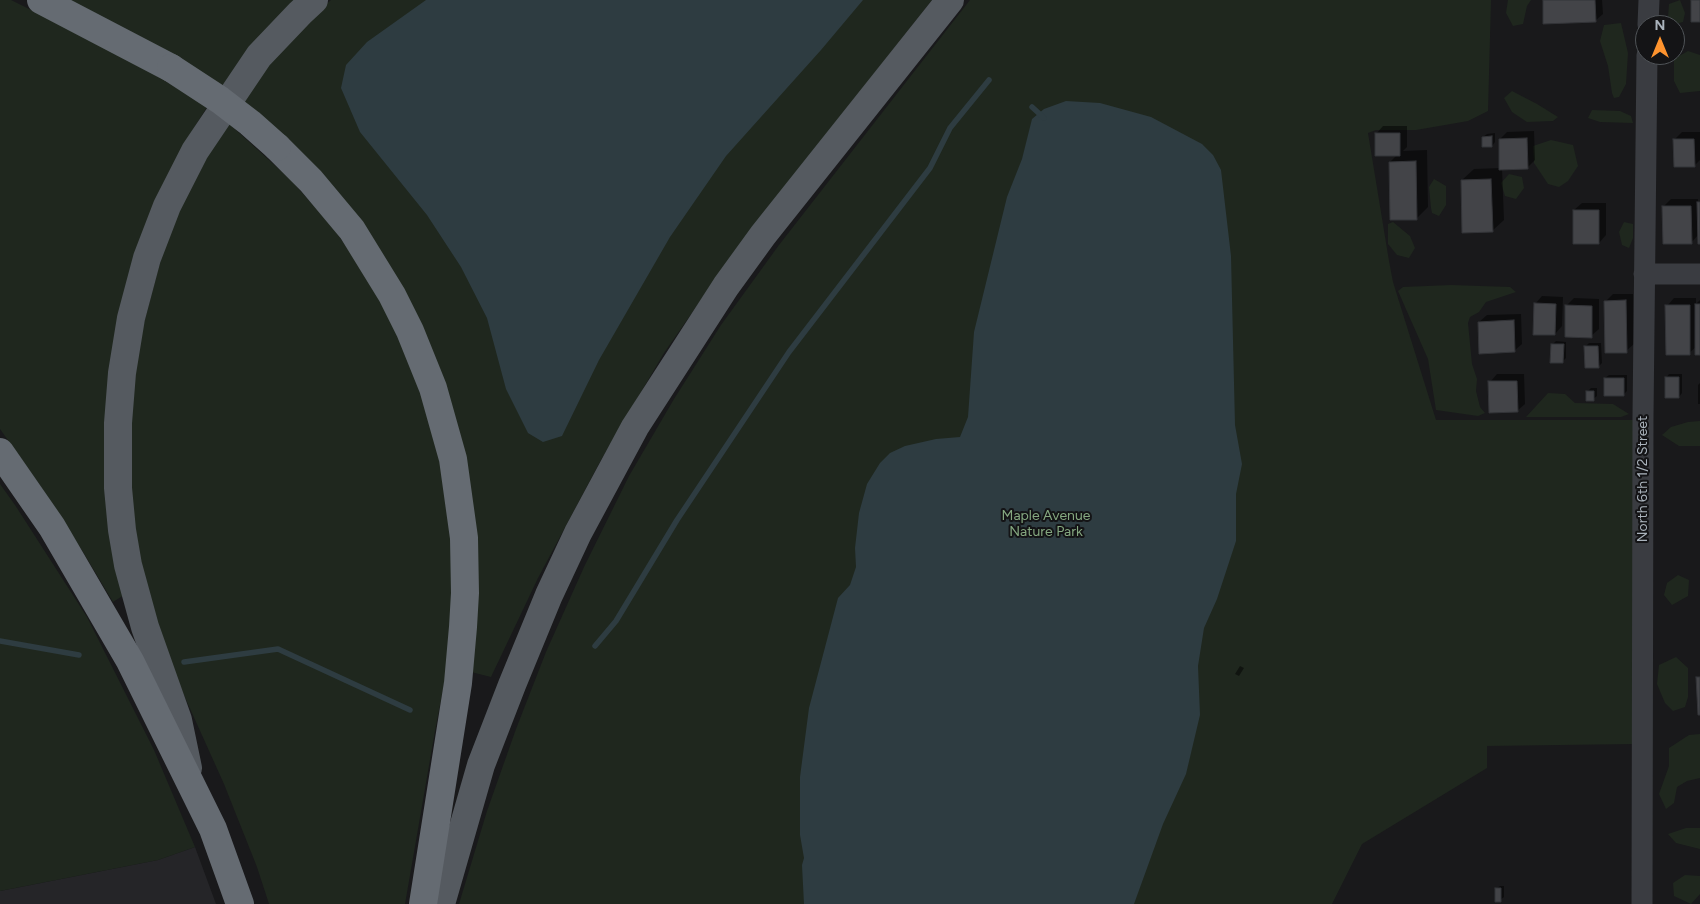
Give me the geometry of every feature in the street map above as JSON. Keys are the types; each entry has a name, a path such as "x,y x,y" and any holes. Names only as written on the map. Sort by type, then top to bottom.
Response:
{"highway":[{"path":"41,0 171,68 220,100 277,147 312,181 352,230 392,295 410,331 433,388 453,459 464,538 465,592 458,683 423,904"},
{"path":"0,452 52,527 130,661 212,829 240,904"}],"main road":[{"path":"194,792 178,720 145,628 128,565 118,488 118,423 122,373 131,318 147,258 167,206 195,151 259,56 314,0"},
{"path":"441,904 481,765 512,685 549,595 578,534 635,427 726,286 763,235 950,0"}],"street":[{"path":"1648,0 1648,15"},
{"name":"North 6th 1/2 Street","path":"1642,904 1644,274 1647,65"},
{"path":"1644,274 1700,274"}],"shaded area":[{"path":"426,0 863,0 726,156 670,237 599,360 562,436 543,442 528,433 506,389 487,318 461,267 427,215 360,132 341,88 346,65 367,42"},
{"path":"1066,101 1100,103 1151,117 1202,144 1213,155 1221,170 1231,256 1235,425 1242,464 1236,494 1236,541 1217,599 1204,628 1198,666 1200,715 1186,774 1163,824 1134,904 804,904 802,865 804,858 800,835 800,777 809,708 838,598 850,585 856,567 855,548 859,513 867,484 880,463 890,453 905,446 936,439 960,437 968,417 974,332 1007,197 1022,159 1032,119 1044,109"},
{"path":"195,847 216,904 0,904 0,891 158,860"}],"green space":[{"path":"0,0 11,0 130,59 207,107 189,136 133,262 124,595 113,602 39,484 0,429"},
{"path":"67,0 296,0 248,52 222,86"},
{"path":"331,0 932,0 735,251 664,353 601,460 538,578 491,677 471,672 470,497 328,181 297,148 240,99 260,72 316,13"},
{"name":"Maple Avenue Nature Park","path":"970,0 1491,0 1488,111 1468,121 1416,130 1376,130 1368,133 1393,282 1436,420 1637,420 1634,744 1487,746 1487,768 1362,844 1332,904 459,904 487,811 546,652 584,567 629,476 674,399 721,325 779,245"},
{"path":"1508,0 1531,0 1527,6 1523,24 1513,26 1506,13"},
{"path":"1680,0 1685,15 1668,15 1669,4"},
{"path":"1621,23 1628,53 1626,84 1619,97 1614,98 1608,66 1600,41 1604,25"},
{"path":"1688,51 1700,55 1700,91 1680,93 1674,81 1674,65 1685,65 1685,53"},
{"path":"1512,91 1558,117 1553,121 1527,122 1512,112 1504,98"},
{"path":"1592,110 1620,111 1631,116 1633,123 1600,122 1588,118"},
{"path":"225,120 291,180 334,229 377,291 406,350 426,405 442,466 450,518 454,593 448,663 405,904 269,904 257,867 224,784 160,642 142,578 128,483 131,372 170,225"},
{"path":"1551,140 1573,145 1578,166 1568,181 1559,187 1548,184 1534,163 1533,146"},
{"path":"1509,174 1522,177 1524,188 1516,199 1505,196 1501,183"},
{"path":"1434,179 1446,186 1446,205 1439,216 1432,213 1431,208 1429,187"},
{"path":"1393,222 1410,236 1415,248 1409,258 1397,255 1388,244 1388,224"},
{"path":"1624,222 1633,224 1633,238 1629,248 1622,245 1619,232"},
{"path":"1451,285 1510,287 1516,292 1486,302 1479,312 1470,317 1468,323 1472,364 1477,379 1476,391 1480,407 1485,413 1478,416 1436,410 1428,359 1398,291 1403,287"},
{"path":"1548,393 1565,394 1575,403 1613,404 1629,414 1621,417 1526,417"},
{"path":"1700,421 1700,446 1679,446 1662,435 1671,427"},
{"path":"0,484 87,617 154,750 195,847 158,860 0,891"},
{"path":"1678,575 1689,580 1688,596 1672,605 1664,595 1667,583"},
{"path":"1676,657 1688,668 1688,697 1685,707 1673,711 1665,703 1657,684 1659,665"},
{"path":"1700,734 1700,778 1687,781 1677,787 1674,803 1666,809 1659,794 1669,766 1669,748 1689,735"},
{"path":"1686,828 1700,828 1700,849 1676,843 1668,834"},
{"path":"1685,875 1700,876 1700,894 1691,904 1674,896 1673,883"}],"building":[{"path":"1543,0 1595,0 1596,22 1543,24"},
{"path":"1691,0 1700,0 1700,22 1691,22"},
{"path":"1375,133 1400,133 1400,156 1375,156"},
{"path":"1492,136 1492,147 1482,147 1482,137"},
{"path":"1527,138 1528,169 1499,170 1499,139"},
{"path":"1673,139 1694,139 1695,167 1674,167"},
{"path":"1416,161 1417,220 1390,220 1389,162"},
{"path":"1491,179 1493,232 1462,233 1461,180"},
{"path":"1697,202 1700,202 1700,244 1698,244"},
{"path":"1662,206 1691,206 1692,244 1663,244"},
{"path":"1573,210 1599,210 1599,244 1573,244"},
{"path":"1626,300 1627,353 1605,353 1604,301"},
{"path":"1534,303 1556,304 1555,335 1533,335"},
{"path":"1695,304 1700,304 1700,355 1695,355"},
{"path":"1565,305 1592,306 1592,338 1565,337"},
{"path":"1665,305 1690,305 1690,355 1666,355"},
{"path":"1514,320 1515,352 1479,354 1478,322"},
{"path":"1551,344 1564,344 1563,363 1550,363"},
{"path":"1584,346 1598,346 1599,368 1585,368"},
{"path":"1665,377 1679,377 1679,398 1665,398"},
{"path":"1604,378 1624,378 1624,396 1604,396"},
{"path":"1488,381 1517,381 1518,412 1489,413"},
{"path":"1586,391 1594,391 1594,401 1586,401"},
{"path":"1696,677 1700,677 1700,715 1698,715"},
{"path":"1495,888 1501,888 1501,902 1495,902"}],"waterway":[{"path":"595,646 616,621 677,520 789,352 930,168 950,128 989,80"},
{"path":"1032,107 1044,118"},
{"path":"0,641 79,655"},
{"path":"184,662 278,649 410,710"}]}
